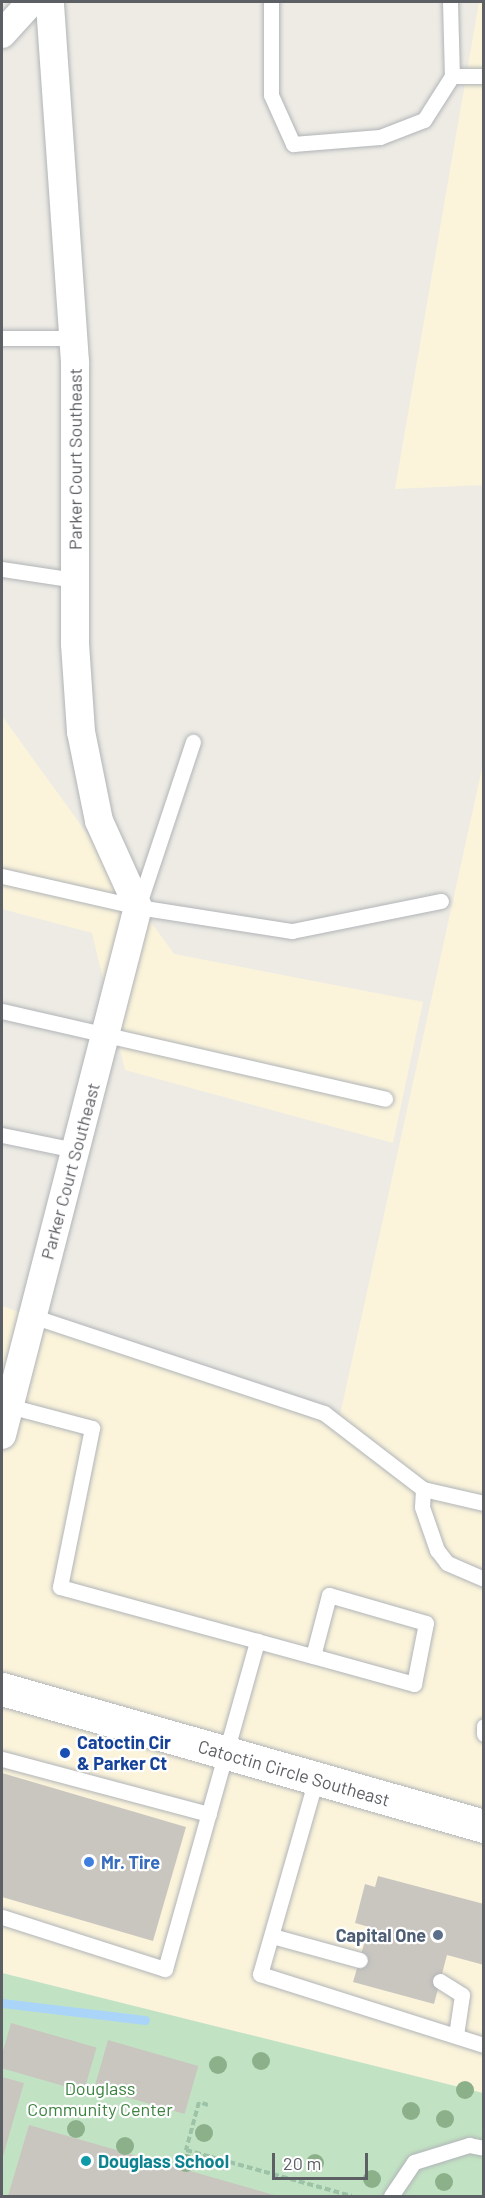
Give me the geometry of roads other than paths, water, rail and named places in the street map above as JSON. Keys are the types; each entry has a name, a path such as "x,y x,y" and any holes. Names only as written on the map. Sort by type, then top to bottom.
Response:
{"main road":[{"name":"Catoctin Circle Southeast","path":"2,1689 316,1779 483,1824"}],"street":[{"path":"2,34 32,2"},
{"name":"Parker Court Southeast","path":"2,1436 138,907 99,821 81,732 75,579 73,338 50,2"}],"lane":[{"path":"271,2 270,95 293,144 380,137 424,120 452,76 450,2"},
{"path":"452,76 483,76"},
{"path":"2,338 73,338"},
{"path":"2,569 75,579"},
{"name":"Parker Court Southeast","path":"138,907 194,742"},
{"path":"2,876 138,907 292,931 441,901"},
{"path":"2,1011 386,1100"},
{"path":"2,1135 75,1150"},
{"path":"32,1316 324,1413 423,1489 483,1503"},
{"path":"9,1406 92,1428 60,1587 414,1684 426,1623 329,1595 313,1656"},
{"path":"423,1489 422,1507 437,1550 447,1563 483,1579"},
{"path":"2,1917 165,1969 257,1641"},
{"path":"483,1726 483,1734"},
{"path":"2,1759 209,1814"},
{"path":"316,1779 260,1974 483,2045"},
{"path":"272,1936 360,1960"},
{"path":"440,1981 462,1995 456,2035"},
{"path":"391,2196 414,2162 469,2145 483,2148"}],"waterway":[{"path":"2,2003 145,2020"}],"place":[{"name":"Catoctin Cir & Parker Ct","path":"65,1753"},
{"name":"Mr. Tire","path":"89,1862"},
{"name":"Capital One","path":"438,1935"},
{"name":"Douglass School","path":"86,2161"}],"park label":[{"name":"Douglass Community Center","path":"100,2099"}]}
